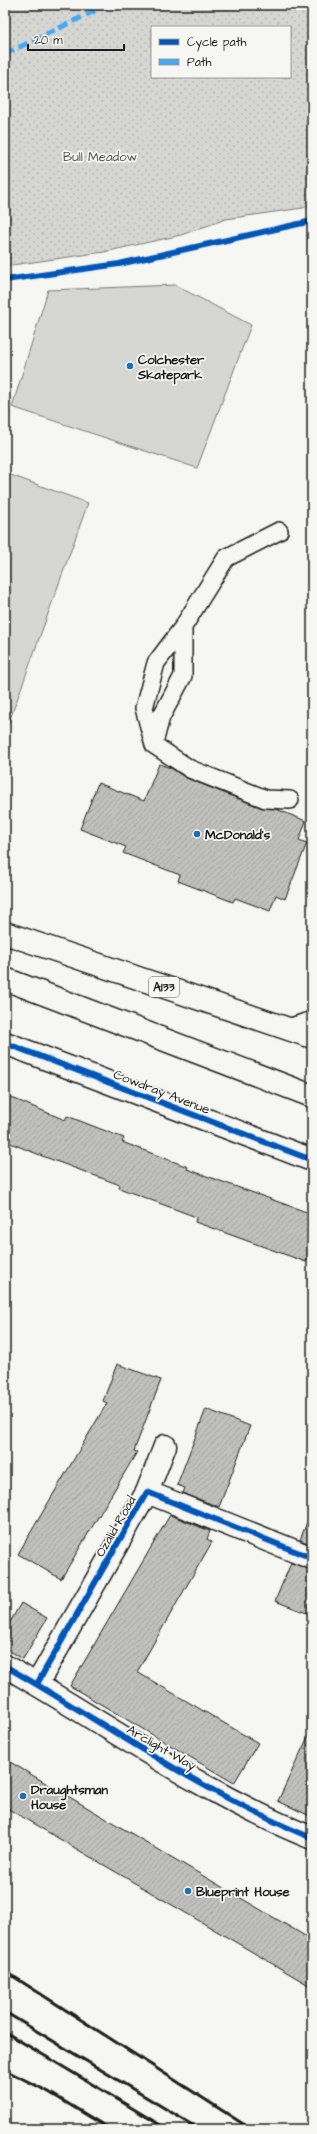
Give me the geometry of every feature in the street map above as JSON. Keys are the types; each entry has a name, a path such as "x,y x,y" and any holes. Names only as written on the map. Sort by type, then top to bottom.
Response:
{"street":[{"name":"A133","path":"5,933 312,1037"},
{"path":"5,979 312,1096"},
{"name":"Cowdray Avenue","path":"5,1043 312,1160"},
{"name":"Ozalid Road","path":"37,1684 147,1492 165,1446"},
{"name":"Ozalid Road","path":"147,1492 312,1558"},
{"name":"Arclight Way","path":"5,1666 37,1684 131,1743 263,1817 312,1838"}],"lane":[{"path":"279,531 226,558 183,627 156,663 144,708 154,746 190,769 266,799 290,800"},
{"path":"154,746 161,717 183,676 183,627"},
{"path":"288,1028 312,1020"}],"green space":[{"name":"Bull Meadow","path":"5,5 312,5 312,204 303,208 226,219 181,235 104,252 5,266"},
{"name":"Colchester Skatepark","path":"175,285 251,325 197,468 12,407 48,290"},
{"path":"5,473 88,503 5,733"}],"building":[{"name":"McDonald's","path":"159,764 171,768 186,778 262,808 276,809 306,821 299,840 307,843 285,899 276,895 270,911 235,898 233,902 178,881 180,875 123,853 126,847 80,829 98,783 144,801"},
{"path":"5,1095 65,1120 67,1116 124,1138 122,1142 188,1167 187,1169 312,1214 312,1246 306,1262 195,1222 196,1217 119,1188 120,1185 5,1141"},
{"path":"117,1364 161,1380 134,1451 137,1452 61,1579 18,1554 107,1403 103,1401"},
{"path":"206,1409 250,1426 219,1507 183,1493 185,1488 177,1485"},
{"path":"311,1512 312,1513 312,1545 300,1540"},
{"path":"170,1515 210,1531 207,1539 212,1542 137,1672 258,1743 234,1783 70,1686"},
{"path":"291,1563 312,1570 312,1615 275,1601"},
{"path":"21,1603 47,1618 23,1659 5,1648 5,1631"},
{"path":"312,1728 312,1817 278,1801"},
{"name":"Blueprint House","path":"5,1759 312,1940 312,1987 5,1807"}],"railway":[{"path":"5,1971 251,2129"},
{"path":"5,2012 199,2129"},
{"path":"5,2032 167,2129"},
{"path":"5,2070 47,2091 110,2129"}],"marked path":[{"path":"5,54 107,5"}],"cycle path":[{"path":"5,280 119,264 312,221"},
{"path":"5,1043 312,1160"},
{"path":"37,1684 147,1492 312,1558"},
{"path":"5,1666 194,1780 232,1801 312,1838"}],"place":[{"name":"Colchester Skatepark","path":"130,366"},
{"name":"McDonald's","path":"197,834"},
{"name":"Draughtsman House","path":"23,1796"},
{"name":"Blueprint House","path":"188,1891"}]}
